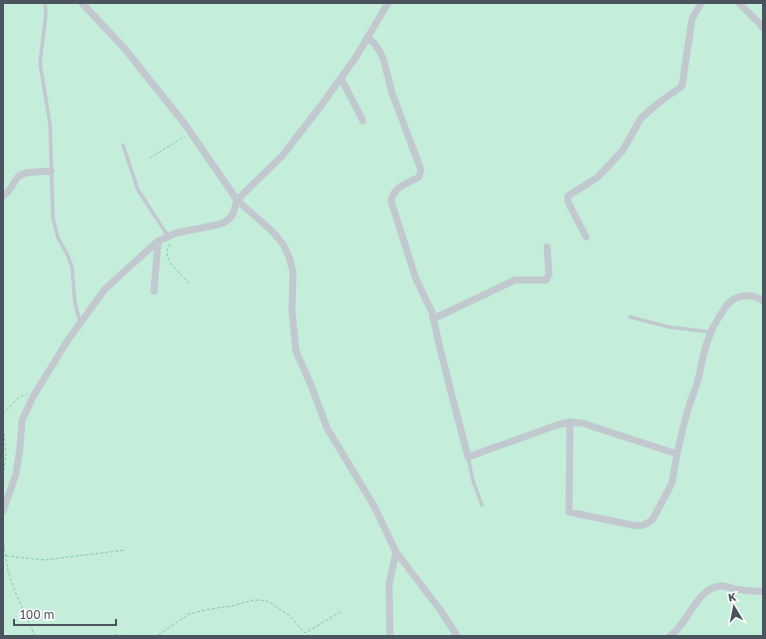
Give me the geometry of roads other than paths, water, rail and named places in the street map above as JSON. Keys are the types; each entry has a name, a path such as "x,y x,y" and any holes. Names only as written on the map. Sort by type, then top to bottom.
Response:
{"street":[{"path":"82,3 125,49 191,133 237,200 273,232 283,244 290,257 293,272 292,312 296,351 311,385 327,428 374,506 396,552 441,611 457,636"},
{"path":"3,510 16,474 22,420 34,395 68,340 105,289 158,241 169,240 176,233 223,223 233,214 237,200 282,156 341,78 388,3"},
{"path":"586,237 568,202 568,196 598,177 623,150 641,118 682,86 692,19 701,3"},
{"path":"739,3 760,23 763,28"},
{"path":"367,38 374,43 383,58 392,93 421,170 419,176 394,192 391,201 416,279 432,312 468,457 557,425 570,422 588,425 678,454"},
{"path":"341,78 363,121"},
{"path":"3,196 9,191 17,178 22,175 27,173 51,171"},
{"path":"154,291 158,241"},
{"path":"433,319 515,280 546,280 549,275 547,247"},
{"path":"570,422 569,512 638,526 649,523 653,519 672,483 689,407 697,384 704,350 710,332 726,305 733,300 741,296 750,296 759,297 763,301"},
{"path":"390,636 389,584 396,552"},
{"path":"670,636 681,626 692,607 713,588 726,586 751,592 763,591"}],"lane":[{"path":"45,3 46,14 41,51 41,69 49,115 54,223 58,238 72,267 75,303 81,322"},
{"path":"123,145 138,190 169,240"},
{"path":"630,317 669,327 710,332"},
{"path":"468,457 473,481 482,505"}]}
